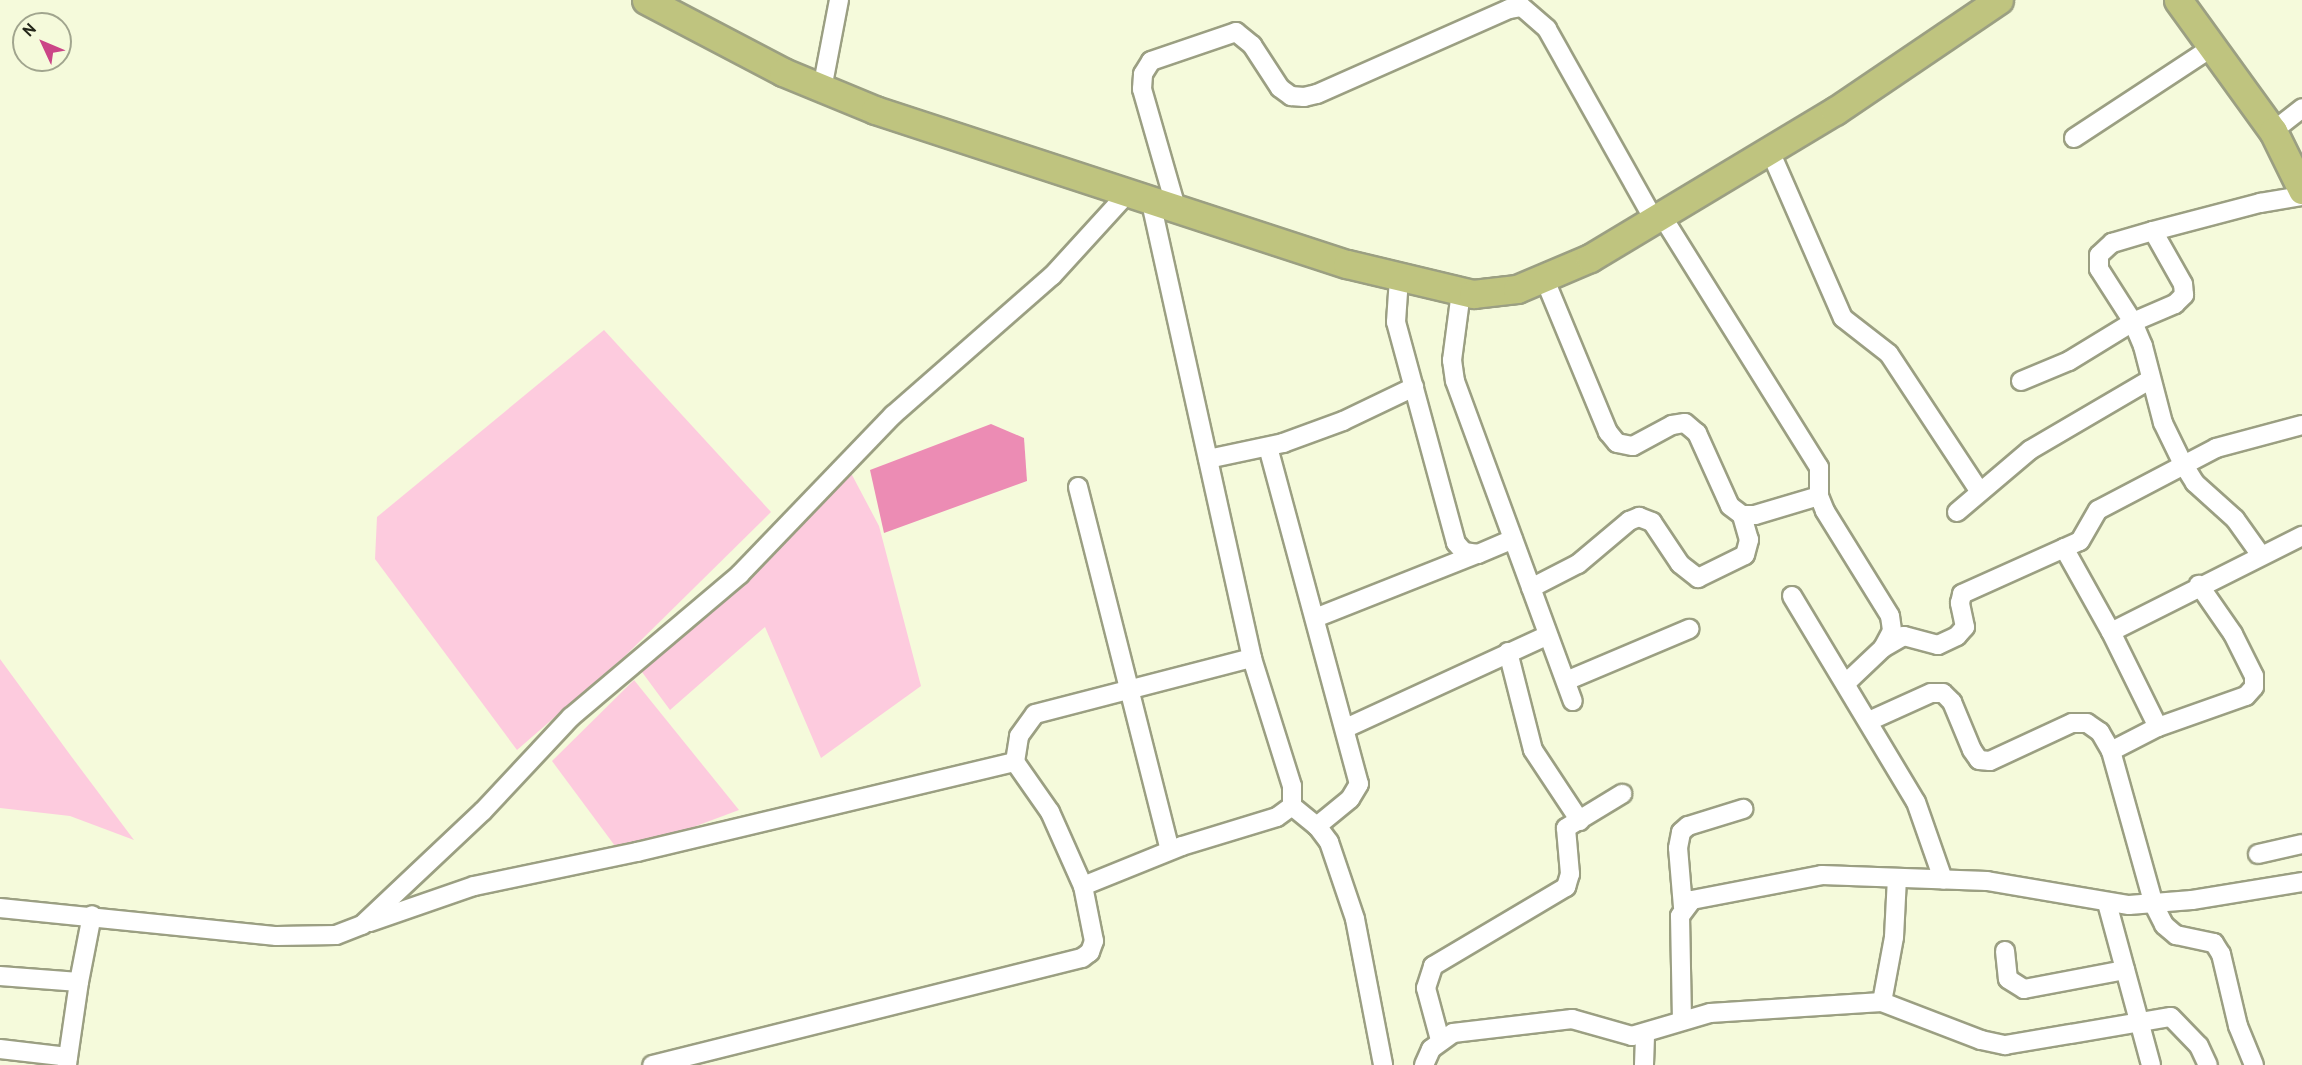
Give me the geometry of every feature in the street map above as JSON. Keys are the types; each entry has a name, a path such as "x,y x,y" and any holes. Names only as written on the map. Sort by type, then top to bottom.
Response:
{"main road":[{"path":"646,0 822,89 1177,212 1399,278 1461,292 1517,290 1545,280 1658,218 1770,151 1999,0"},
{"path":"2178,0 2214,46 2273,130 2302,190"}],"street":[{"path":"822,89 839,0"},
{"path":"1177,212 1142,89 1143,74 1151,61 1236,32 1252,45 1280,88 1291,96 1304,96 1317,94 1509,9 1522,7 1547,29 1658,218 1819,467 1820,496 1825,512 1890,616 1892,631 1883,648"},
{"path":"2074,138 2214,46"},
{"path":"2273,130 2302,108"},
{"path":"1770,151 1843,318 1889,354 1980,492"},
{"path":"2260,554 2235,519 2195,483 2183,464 2163,423 2133,322 2099,269 2098,255 2112,243 2153,231 2260,203 2302,196"},
{"path":"362,925 483,811 571,717 740,574 893,415 1139,199 1208,459 1252,658 1292,786 1292,806"},
{"path":"2021,381 2069,361 2133,322 2175,304 2184,295 2183,284 2153,231"},
{"path":"1399,278 1396,322 1456,543 1464,552 1478,554"},
{"path":"1545,280 1608,432 1617,443 1633,446 1672,425 1685,423 1697,433 1730,506 1742,515 1755,515 1820,496"},
{"path":"1461,292 1452,360 1455,381 1573,701"},
{"path":"1957,512 2052,435 2151,380"},
{"path":"1208,459 1268,447 1343,421 1414,387"},
{"path":"1847,682 1883,648 1904,636 1938,645 1958,636 1965,627 1960,603 1962,594 2080,541 2098,510 2216,448 2302,425"},
{"path":"1268,447 1346,728 1359,784 1350,799 1317,826"},
{"path":"1078,487 1131,688 1170,850"},
{"path":"1531,588 1578,564 1629,521 1639,517 1652,522 1680,564 1698,578 1745,555 1749,540 1742,515"},
{"path":"2111,632 2260,554 2302,536"},
{"path":"1315,618 1513,539"},
{"path":"2064,548 2111,632 2158,727"},
{"path":"2111,751 2158,727 2246,696 2254,687 2254,676 2233,634 2199,585"},
{"path":"1792,596 1847,682 1926,824 1943,879"},
{"path":"1566,681 1689,629"},
{"path":"1346,728 1548,635"},
{"path":"1508,652 1533,750 1580,821"},
{"path":"652,1065 1082,958 1094,941 1083,886 1050,812 1015,762 1019,736 1035,714 1252,658"},
{"path":"1869,721 1931,693 1943,693 1952,702 1979,760 1990,761 2073,723 2087,723 2100,732 2111,751 2154,905 2164,925 2175,935 2201,937 2218,948 2238,1026 2254,1065"},
{"path":"0,908 92,915 209,932 277,936 336,934 474,886 637,852 1015,762"},
{"path":"1440,1040 1426,988 1433,966 1566,887 1570,874 1565,830 1622,794"},
{"path":"1292,806 1317,826 1329,842 1355,919 1383,1065"},
{"path":"1083,886 1170,850 1277,817 1292,806"},
{"path":"1682,1020 1680,916 1683,907 1678,848 1681,832 1688,826 1743,809"},
{"path":"2258,854 2302,844"},
{"path":"1683,907 1692,900 1822,875 1987,881 2107,903 2154,905 2302,882"},
{"path":"1882,1002 1894,937 1897,878"},
{"path":"2107,903 2137,1023 2151,1065"},
{"path":"0,1049 68,1061 79,982 92,915"},
{"path":"2005,951 2008,979 2024,989 2125,970"},
{"path":"0,975 79,982"},
{"path":"1424,1065 1440,1040 1453,1033 1554,1019 1585,1020 1619,1034 1645,1034 1682,1020 1710,1013 1882,1002 1981,1040 2005,1045 2137,1023 2164,1015 2178,1020 2199,1046 2208,1065"},
{"path":"1644,1065 1645,1034"}],"shaded area":[{"path":"604,330 771,512 625,656 517,750 375,559 377,517"},
{"path":"991,424 1024,438 1027,481 884,533 870,470"},
{"path":"851,473 879,526 921,686 821,758 765,627 670,710 639,668 812,499"},
{"path":"0,659 134,840 70,816 0,808"},
{"path":"634,680 739,810 621,854 552,761"}]}
